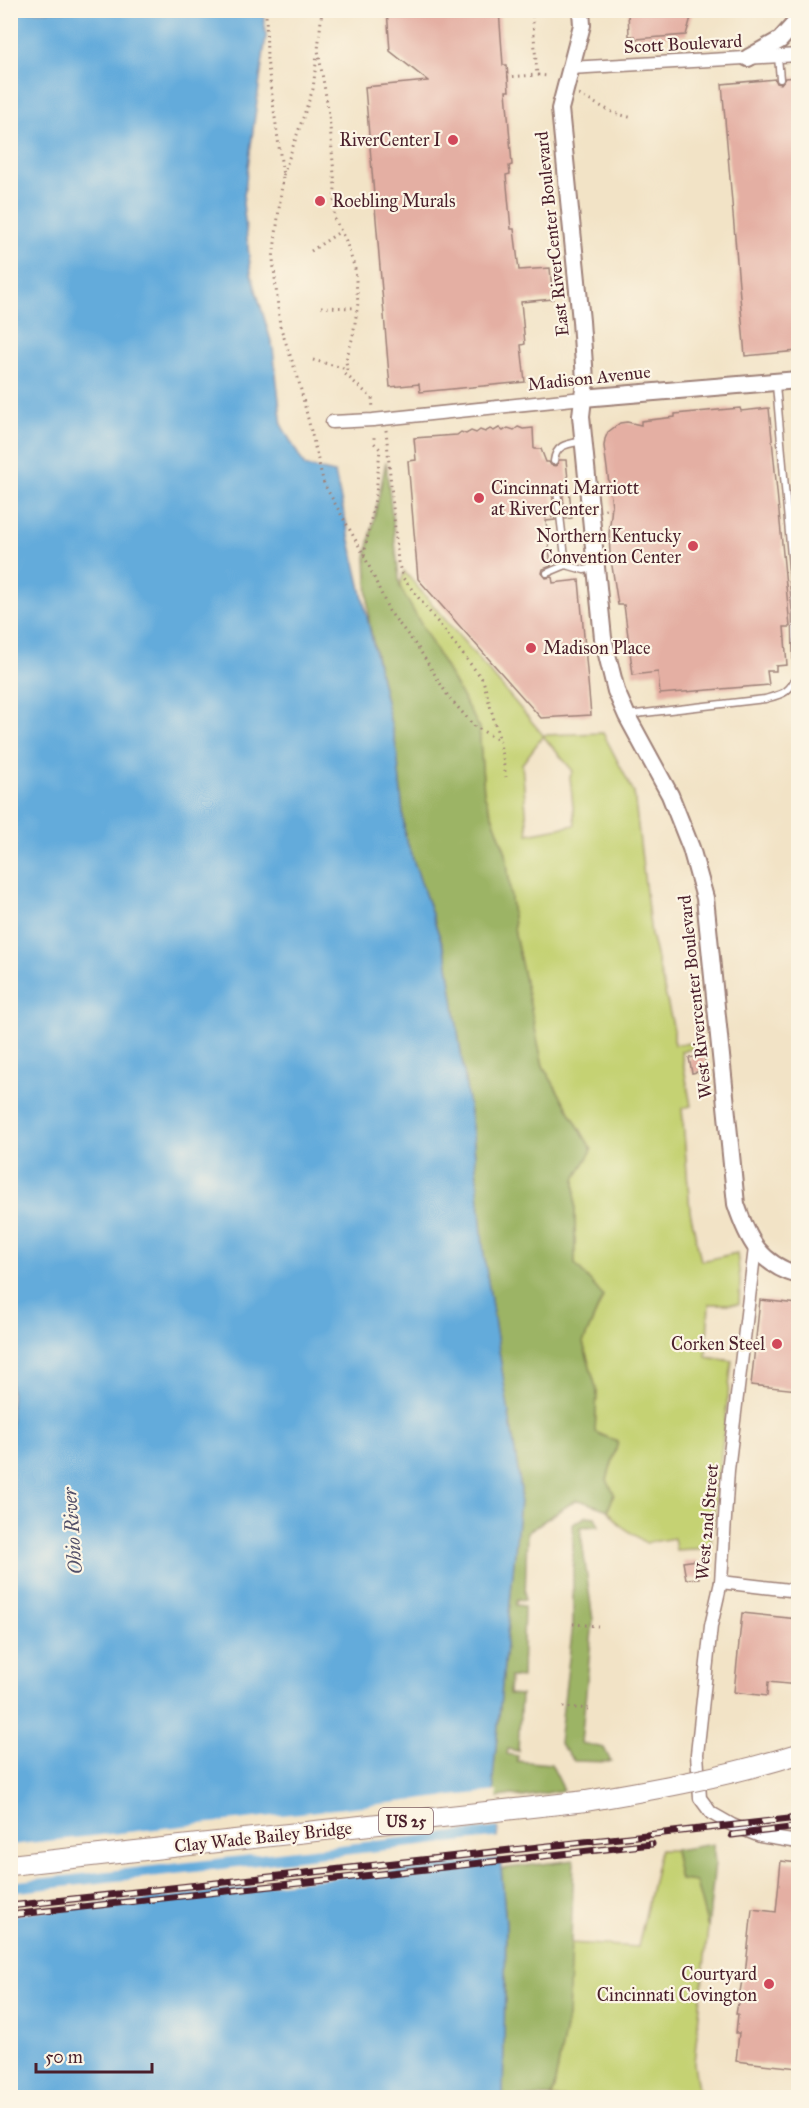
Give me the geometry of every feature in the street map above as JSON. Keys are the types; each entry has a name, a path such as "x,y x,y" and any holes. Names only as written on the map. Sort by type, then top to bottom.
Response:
{"main road":[{"name":"Clay Wade Bailey Bridge","path":"10,1865 586,1801 656,1789 798,1754"}],"street":[{"name":"East RiverCenter Boulevard","path":"581,10 582,25 560,109 581,321 585,380 583,398"},
{"path":"748,58 780,40 798,20"},
{"name":"Scott Boulevard","path":"570,68 798,55"},
{"name":"Madison Avenue","path":"332,422 798,380"},
{"name":"West Rivercenter Boulevard","path":"583,398 581,416 603,638 616,691 670,795 692,848 705,898 736,1204 745,1232 755,1248"},
{"path":"755,1248 765,1259 798,1275"},
{"name":"West 2nd Street","path":"755,1248 728,1470 721,1582 711,1626 697,1754 700,1798 711,1812 732,1825 760,1836 798,1842"},
{"path":"721,1582 798,1590"}],"lane":[{"path":"778,57 780,79"},
{"path":"627,716 765,699 785,694 794,682 797,674 796,613 776,383"},
{"path":"554,461 555,452 563,445 584,441"},
{"path":"557,491 566,565"},
{"path":"546,573 566,565 584,570 597,568"}],"path":[{"path":"266,10 267,59 283,176"},
{"path":"324,10 313,89 283,176 273,259 280,326 298,378 324,484 364,555 389,611 419,649 448,696 474,726 500,741"},
{"path":"532,10 537,75"},
{"path":"318,50 329,114 335,187 334,218 346,241 354,269 357,308 345,374 372,398 379,419 398,562 403,578 483,680 500,741 506,777"},
{"path":"507,77 549,76"},
{"path":"578,94 614,114 633,118"},
{"path":"311,251 341,231"},
{"path":"321,307 357,308"},
{"path":"313,360 347,369"},
{"path":"364,555 376,494 380,449 374,443 379,419"},
{"path":"545,518 612,508"},
{"path":"573,1624 598,1626"},
{"path":"563,1707 592,1709"}],"green space":[{"path":"386,462 400,587 479,727 484,794 506,853 515,935 543,1066 592,1150 575,1179 575,1264 603,1296 583,1343 597,1391 595,1432 618,1442 607,1480 614,1494 608,1510 576,1500 527,1532 525,1600 517,1599 516,1605 524,1606 522,1678 510,1677 509,1694 521,1695 518,1751 508,1749 507,1754 518,1756 517,1761 551,1764 564,1790 523,1797 512,1795 494,1798 493,1778 521,1490 484,1256 473,1134 447,958 405,836 397,751 369,623 366,557"},
{"path":"404,571 543,735 603,733 634,793 651,934 674,1030 674,1045 691,1043 697,1048 681,1051 691,1106 682,1108 690,1211 701,1261 737,1253 740,1280 739,1304 709,1304 706,1357 732,1361 710,1548 676,1550 674,1538 646,1543 620,1525 608,1510 614,1494 607,1480 618,1442 595,1432 597,1391 583,1343 603,1297 575,1264 575,1178 592,1150 543,1066 515,935 506,853 484,794 479,727 400,587","holes":["543,736 573,771 570,777 575,825 528,834 522,764"]},
{"path":"587,1516 595,1517 599,1526 580,1527 593,1620 581,1743 604,1748 611,1762 574,1761 559,1743 573,1624 573,1524"},
{"path":"713,1844 715,1863 708,1928 696,1882 680,1880 674,1850"},
{"path":"660,1850 674,1850 680,1880 696,1881 708,1928 694,2063 699,2097 552,2098 568,2017 570,1943 638,1947"},
{"path":"574,1860 568,2017 552,2097 503,2097 506,1924 501,1869"}],"water":[{"name":"Ohio River","path":"11,11 263,11 266,36 243,203 251,273 273,348 282,426 305,466 335,473 397,751 405,836 447,958 473,1134 484,1256 521,1490 493,1778 506,1924 503,2097 11,2098"}],"pier":[{"path":"497,1791 500,1827 10,1882 11,1845"},
{"path":"501,1837 503,1858 11,1915 11,1893"}],"building":[{"path":"387,10 499,10 503,65 507,65 509,91 506,91 512,165 509,166 510,174 506,175 511,229 514,229 519,270 550,268 553,299 521,302 525,344 521,345 525,382 420,392 419,384 390,387 365,87 428,81 390,51"},
{"path":"628,10 693,10 686,35 636,39 635,36 629,36"},
{"path":"798,77 798,351 745,356 722,84 775,79 781,84 785,78"},
{"name":"Northern Kentucky Convention Center","path":"740,408 741,411 769,408 790,627 784,627 787,665 776,666 776,671 767,671 769,685 660,694 658,672 633,675 624,605 618,605 610,553 609,534 612,506 605,439 608,432 620,423 641,425 641,421 675,417 675,414"},
{"path":"518,427 533,428 534,449 541,449 546,462 556,466 559,460 566,460 572,518 566,519 560,486 554,487 552,492 555,520 546,521 551,566 543,569 542,573 546,578 552,577 553,583 579,580 591,715 541,718 418,579 408,461 416,460 414,438 457,435 461,432 466,434 471,431 476,433 480,430 485,432 490,429 494,431 499,428 503,431 508,428 514,430"},
{"path":"704,1055 707,1070 692,1073 689,1058"},
{"name":"Corken Steel","path":"760,1300 798,1304 798,1390 751,1385"},
{"path":"697,1560 699,1578 686,1579 683,1562"},
{"path":"742,1613 798,1619 798,1685 768,1682 767,1696 734,1692"},
{"name":"Courtyard Cincinnati Covington","path":"781,1861 798,1863 798,1952 794,1998 798,1999 798,2068 736,2061 739,2033 736,2033 738,2014 736,2014 743,1975 745,1975 752,1909 776,1912"}],"railway":[{"path":"10,1906 798,1818"},
{"path":"732,1835 798,1827"},
{"path":"10,1915 652,1844"}],"place":[{"name":"RiverCenter I","path":"453,140"},
{"name":"Roebling Murals","path":"320,201"},
{"name":"Cincinnati Marriott at RiverCenter","path":"479,498"},
{"name":"Northern Kentucky Convention Center","path":"693,546"},
{"name":"Madison Place","path":"531,648"},
{"name":"Corken Steel","path":"777,1344"},
{"name":"Courtyard Cincinnati Covington","path":"769,1984"}]}
